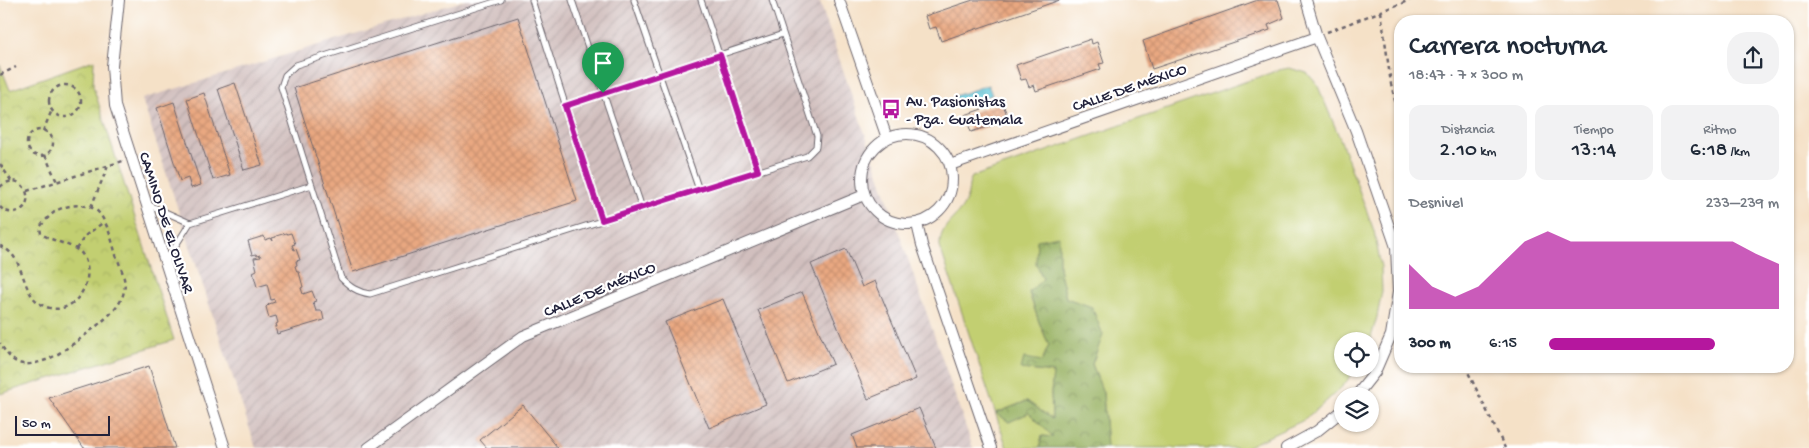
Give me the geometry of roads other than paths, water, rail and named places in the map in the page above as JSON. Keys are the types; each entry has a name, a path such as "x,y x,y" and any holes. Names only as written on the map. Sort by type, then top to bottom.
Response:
{"street":[{"name":"CAMINO DE EL OLIVAR","path":"119,0 112,66 115,106 225,448"},
{"path":"839,0 887,138"},
{"path":"1306,0 1317,36 1356,131 1394,241"},
{"name":"CALLE DE MÉXICO","path":"950,164 1317,36"},
{"path":"902,134 917,135 932,141 943,151 950,164 953,180 950,195 942,208 931,218 917,224 904,225 890,222 870,206 864,195 861,182 862,168 871,151 887,138 902,134"},
{"name":"CALLE DE MÉXICO","path":"368,448 523,336 864,195"},
{"path":"917,224 922,245 991,448"},
{"path":"1363,387 1375,372 1391,334 1394,316"},
{"path":"1286,448 1317,431 1334,417"}],"lane":[{"path":"501,0 296,65 285,75 281,87 342,278 348,286 360,293 370,294 807,156 816,147 817,136 772,0"},
{"path":"532,0 602,220"},
{"path":"572,0 642,208"},
{"path":"634,0 698,190"},
{"path":"701,0 758,171"},
{"path":"565,106 783,34"},
{"path":"165,262 190,223 312,185"},
{"path":"146,203 190,223"}],"water":[{"path":"988,85 992,95 958,106 955,96"}],"place":[{"name":"Av. Pasionistas - Pza. Guatemala","path":"891,109"}]}
